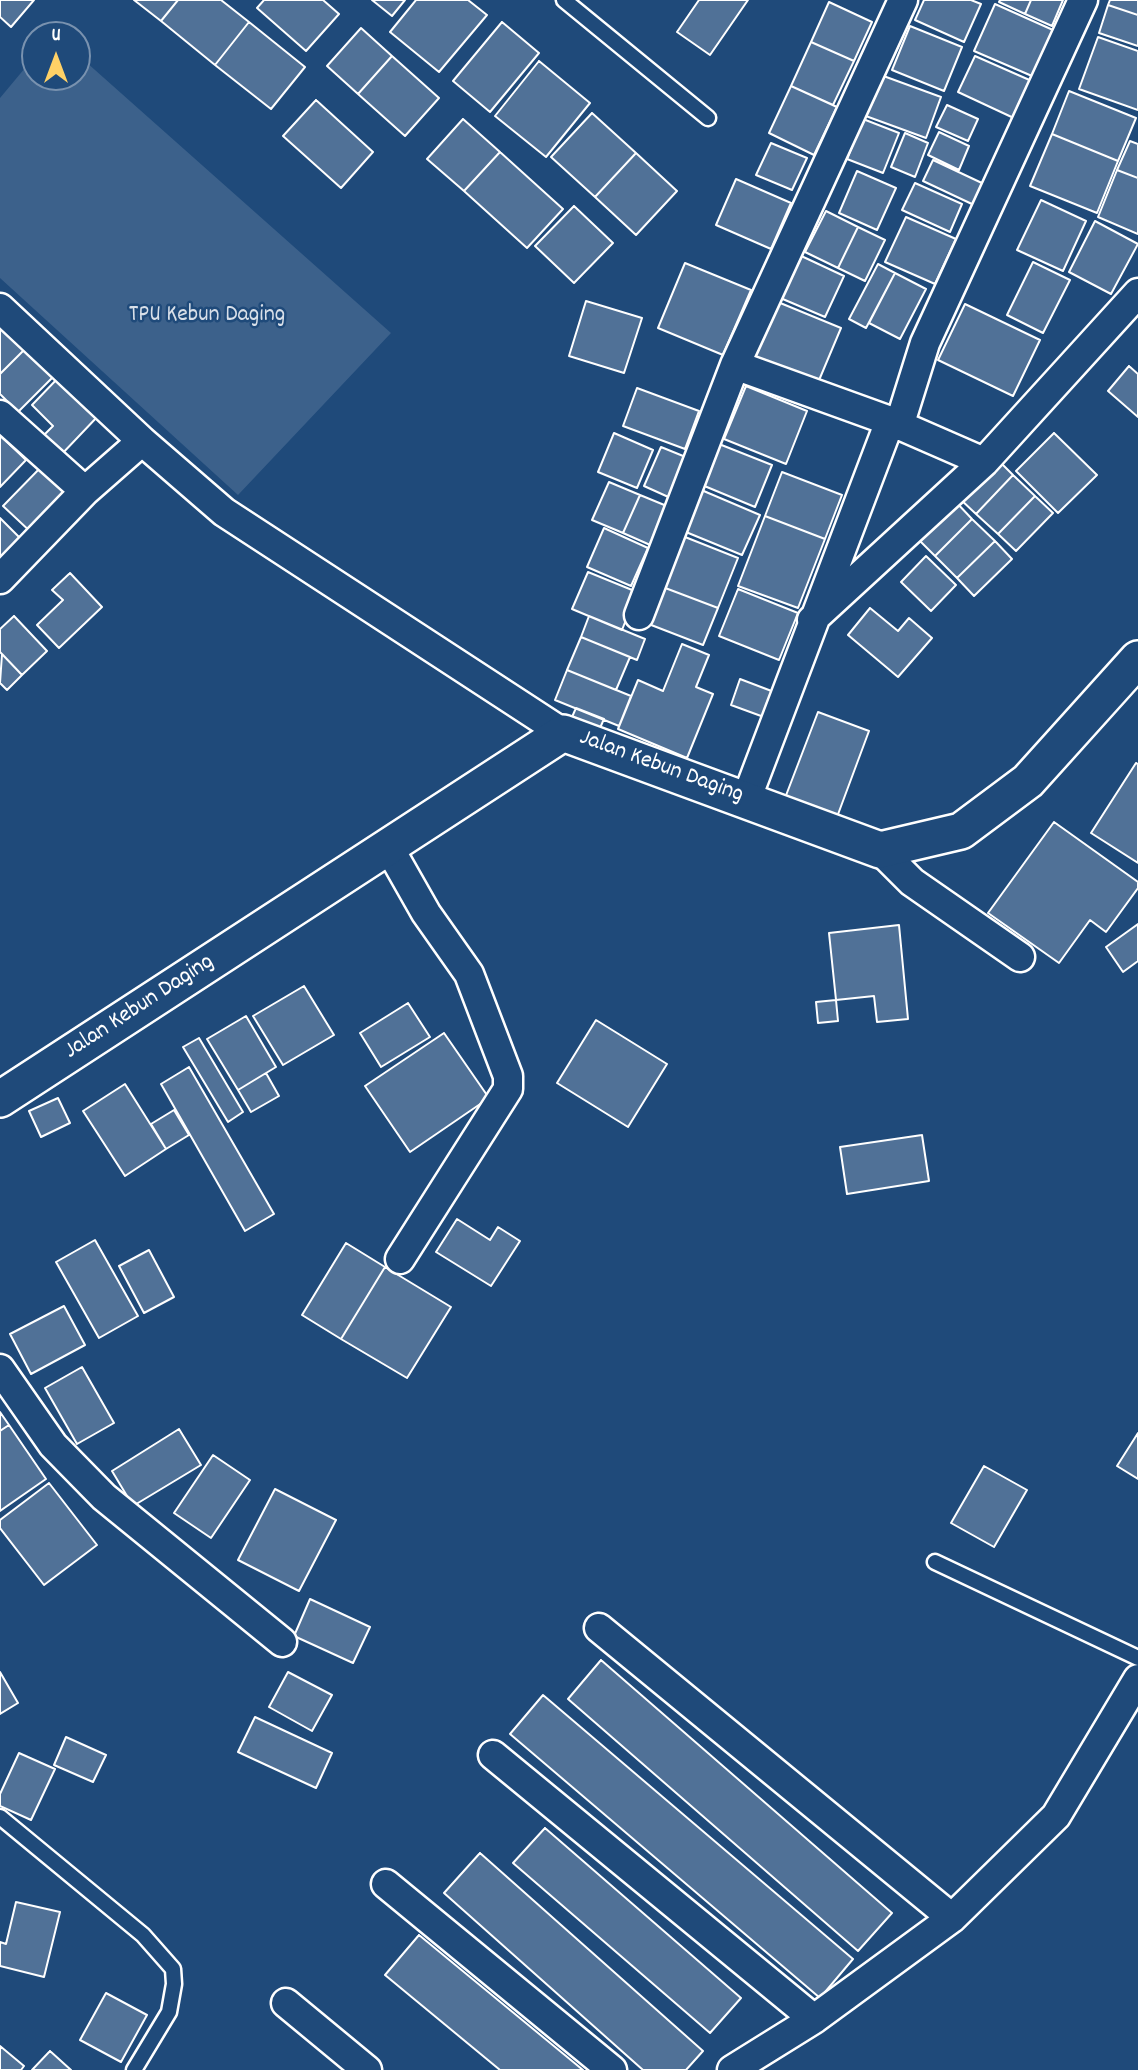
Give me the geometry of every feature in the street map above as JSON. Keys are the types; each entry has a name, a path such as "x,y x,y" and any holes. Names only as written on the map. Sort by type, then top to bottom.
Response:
{"street":[{"path":"639,615 735,365 903,0"},
{"path":"746,800 812,620 925,344 1083,0"},
{"path":"812,620 984,462 1138,293"},
{"path":"0,308 142,441 224,512 563,733"},
{"path":"735,365 894,424 984,462"},
{"path":"0,415 85,491"},
{"path":"0,579 85,491 142,441"},
{"path":"880,850 961,831 1019,788 1138,659"},
{"name":"Jalan Kebun Daging","path":"0,1098 563,733 880,850"},
{"path":"388,846 425,913 470,974 508,1076 508,1089 400,1259"},
{"path":"880,850 912,882 1020,957"},
{"path":"0,1369 53,1445 104,1496 282,1642"},
{"path":"599,1628 952,1918"},
{"path":"732,2070 814,2019 952,1918 1056,1816 1138,1679"},
{"path":"493,1755 814,2019"},
{"path":"386,1884 612,2070"},
{"path":"286,2003 367,2070"}],"lane":[{"path":"564,0 708,118"},
{"path":"934,1562 1138,1658"},
{"path":"0,1817 143,1935 173,1969 174,1984 169,2012 134,2070"}],"green space":[{"name":"TPU Kebun Daging","path":"91,66 391,333 238,495 0,278 0,98 21,73 21,91 91,91"}],"building":[{"path":"0,0 34,0 11,27 0,17"},
{"path":"134,0 178,0 161,21"},
{"path":"178,0 221,0 249,22 215,65 161,21"},
{"path":"264,0 323,0 339,14 306,51 257,8"},
{"path":"372,0 405,0 392,16"},
{"path":"416,0 468,0 487,15 439,72 390,32"},
{"path":"699,0 748,0 710,55 677,32"},
{"path":"924,0 971,0 981,4 964,42 915,20"},
{"path":"1031,0 1025,14 999,2"},
{"path":"1031,0 1063,0 1052,26 1025,14"},
{"path":"1110,0 1138,0 1138,15 1108,5"},
{"path":"829,2 872,22 854,61 811,42"},
{"path":"995,4 1053,30 1032,76 974,51"},
{"path":"1108,5 1138,15 1138,46 1099,33"},
{"path":"249,22 305,67 271,109 215,65"},
{"path":"502,22 539,53 490,112 453,81"},
{"path":"910,26 962,47 944,91 892,70"},
{"path":"361,28 392,56 358,94 327,66"},
{"path":"1098,37 1138,51 1138,110 1079,89"},
{"path":"811,42 854,61 833,105 791,86"},
{"path":"392,56 439,98 405,136 358,94"},
{"path":"975,56 1034,82 1018,120 958,92"},
{"path":"539,61 590,103 546,157 495,116"},
{"path":"878,74 941,97 926,138 863,115"},
{"path":"791,86 837,107 814,155 769,133"},
{"path":"1069,91 1136,118 1118,161 1052,134"},
{"path":"316,100 373,152 341,188 283,136"},
{"path":"947,105 978,119 968,141 936,127"},
{"path":"592,113 636,153 595,197 551,157"},
{"path":"463,119 500,152 464,191 427,159"},
{"path":"863,119 899,133 883,173 847,159"},
{"path":"939,132 969,146 959,170 928,155"},
{"path":"905,133 928,143 915,177 891,167"},
{"path":"1052,134 1118,161 1097,213 1030,186"},
{"path":"1130,141 1138,144 1138,178 1117,170"},
{"path":"771,143 807,158 792,190 756,175"},
{"path":"500,152 563,209 527,248 464,191"},
{"path":"636,153 677,191 636,235 595,197"},
{"path":"933,160 984,184 974,205 923,181"},
{"path":"1117,170 1138,178 1138,234 1098,217"},
{"path":"857,171 896,188 877,230 839,213"},
{"path":"736,179 791,203 771,249 716,225"},
{"path":"915,183 962,204 950,232 902,210"},
{"path":"1041,200 1086,221 1063,271 1017,250"},
{"path":"574,206 613,243 574,283 535,246"},
{"path":"826,211 858,227 838,268 805,252"},
{"path":"906,217 956,239 935,284 885,262"},
{"path":"1095,221 1138,244 1111,294 1069,272"},
{"path":"858,227 885,240 865,281 838,268"},
{"path":"797,254 844,276 825,317 778,297"},
{"path":"1033,262 1070,280 1043,333 1007,315"},
{"path":"685,263 751,290 723,355 658,328"},
{"path":"878,264 895,273 866,328 849,319"},
{"path":"895,273 926,289 900,339 869,323"},
{"path":"773,300 841,328 817,385 749,357"},
{"path":"586,301 642,318 624,373 569,356"},
{"path":"965,304 1040,340 1013,396 938,360"},
{"path":"0,323 26,348 0,374"},
{"path":"26,348 54,376 18,412 0,394 0,374"},
{"path":"1129,366 1138,374 1138,417 1108,391"},
{"path":"59,377 99,415 60,456 41,438 53,426 32,405"},
{"path":"746,386 807,411 786,464 724,439"},
{"path":"637,388 699,411 685,449 623,426"},
{"path":"614,433 653,450 637,488 598,472"},
{"path":"1054,433 1097,475 1058,513 1016,471"},
{"path":"0,435 26,460 0,487"},
{"path":"719,444 772,465 755,507 702,485"},
{"path":"661,447 693,460 675,500 644,486"},
{"path":"997,459 1013,475 976,514 959,498"},
{"path":"44,464 75,494 34,535 3,506"},
{"path":"782,472 842,495 825,539 765,516"},
{"path":"1013,475 1035,496 998,534 976,514"},
{"path":"609,482 640,495 623,533 592,520"},
{"path":"699,489 760,515 742,555 681,530"},
{"path":"640,495 674,509 657,548 623,533"},
{"path":"1035,496 1053,513 1016,551 998,534"},
{"path":"955,501 972,519 935,556 917,538"},
{"path":"765,516 825,539 798,608 738,586"},
{"path":"0,518 23,541 0,563"},
{"path":"972,519 995,541 957,578 935,556"},
{"path":"604,528 648,548 631,586 587,567"},
{"path":"680,535 738,558 718,608 660,586"},
{"path":"995,541 1012,559 974,596 957,578"},
{"path":"926,556 956,585 931,611 901,582"},
{"path":"588,572 637,592 622,630 572,609"},
{"path":"70,573 102,607 59,648 37,625 63,600 52,590"},
{"path":"660,586 718,608 703,645 646,623"},
{"path":"738,589 798,613 779,660 719,636"},
{"path":"870,608 898,631 909,618 932,638 898,677 848,635"},
{"path":"14,616 47,651 22,675 0,652 0,629"},
{"path":"589,616 645,639 637,660 581,637"},
{"path":"581,637 630,657 616,690 567,670"},
{"path":"682,644 709,655 696,687 713,694 687,758 618,729 638,680 663,691"},
{"path":"2,654 22,675 7,690 0,683"},
{"path":"567,670 631,696 619,726 555,700"},
{"path":"740,679 782,695 772,720 731,705"},
{"path":"576,708 604,719 596,737 568,726"},
{"path":"818,712 869,731 837,817 785,798"},
{"path":"1136,763 1138,764 1138,863 1091,833"},
{"path":"1054,822 1138,882 1138,888 1106,932 1090,920 1059,963 988,913"},
{"path":"1138,924 1138,961 1123,972 1106,947"},
{"path":"899,925 908,1019 877,1022 874,996 836,1000 829,933"},
{"path":"304,986 334,1035 283,1065 253,1016"},
{"path":"836,1000 838,1021 818,1023 816,1002"},
{"path":"408,1003 430,1037 381,1067 360,1033"},
{"path":"246,1016 276,1067 238,1090 207,1039"},
{"path":"596,1020 667,1064 628,1127 557,1083"},
{"path":"444,1033 489,1098 410,1152 365,1086"},
{"path":"199,1038 243,1112 228,1122 183,1047"},
{"path":"189,1067 274,1214 245,1231 161,1084"},
{"path":"266,1073 279,1096 251,1112 238,1090"},
{"path":"125,1084 166,1149 125,1176 83,1111"},
{"path":"58,1098 70,1123 41,1137 29,1111"},
{"path":"174,1110 189,1135 166,1149 151,1124"},
{"path":"922,1135 929,1181 847,1194 840,1147"},
{"path":"457,1219 490,1240 498,1227 520,1241 491,1286 436,1252"},
{"path":"95,1240 138,1316 99,1338 56,1262"},
{"path":"346,1243 385,1267 341,1339 302,1315"},
{"path":"149,1250 174,1297 144,1313 119,1266"},
{"path":"385,1267 451,1307 407,1378 341,1339"},
{"path":"64,1306 85,1345 31,1374 10,1334"},
{"path":"82,1367 114,1423 77,1444 45,1388"},
{"path":"0,1412 9,1425 0,1431"},
{"path":"9,1425 46,1479 0,1511 0,1431"},
{"path":"179,1429 201,1465 133,1506 112,1471"},
{"path":"1138,1433 1138,1479 1117,1466"},
{"path":"213,1455 250,1480 211,1538 174,1513"},
{"path":"984,1466 1027,1490 994,1547 951,1523"},
{"path":"49,1483 97,1545 44,1585 0,1528 0,1520"},
{"path":"275,1489 336,1520 299,1591 238,1560"},
{"path":"310,1599 370,1627 353,1663 294,1636"},
{"path":"601,1660 892,1913 858,1951 568,1699"},
{"path":"0,1672 18,1703 0,1714"},
{"path":"288,1672 332,1695 312,1731 269,1707"},
{"path":"543,1695 853,1959 820,1998 510,1734"},
{"path":"255,1717 332,1753 316,1788 238,1752"},
{"path":"66,1737 106,1755 93,1782 54,1765"},
{"path":"19,1753 55,1769 31,1820 0,1806 0,1794"},
{"path":"545,1828 741,1998 710,2033 513,1863"},
{"path":"480,1853 703,2051 686,2070 643,2070 444,1893"},
{"path":"16,1902 60,1912 44,1977 0,1966 0,1942 6,1944"},
{"path":"419,1935 583,2070 500,2070 385,1975"},
{"path":"106,1993 147,2015 121,2062 80,2040"},
{"path":"0,2046 24,2066 21,2070 0,2070"},
{"path":"50,2051 71,2070 32,2070"}]}
